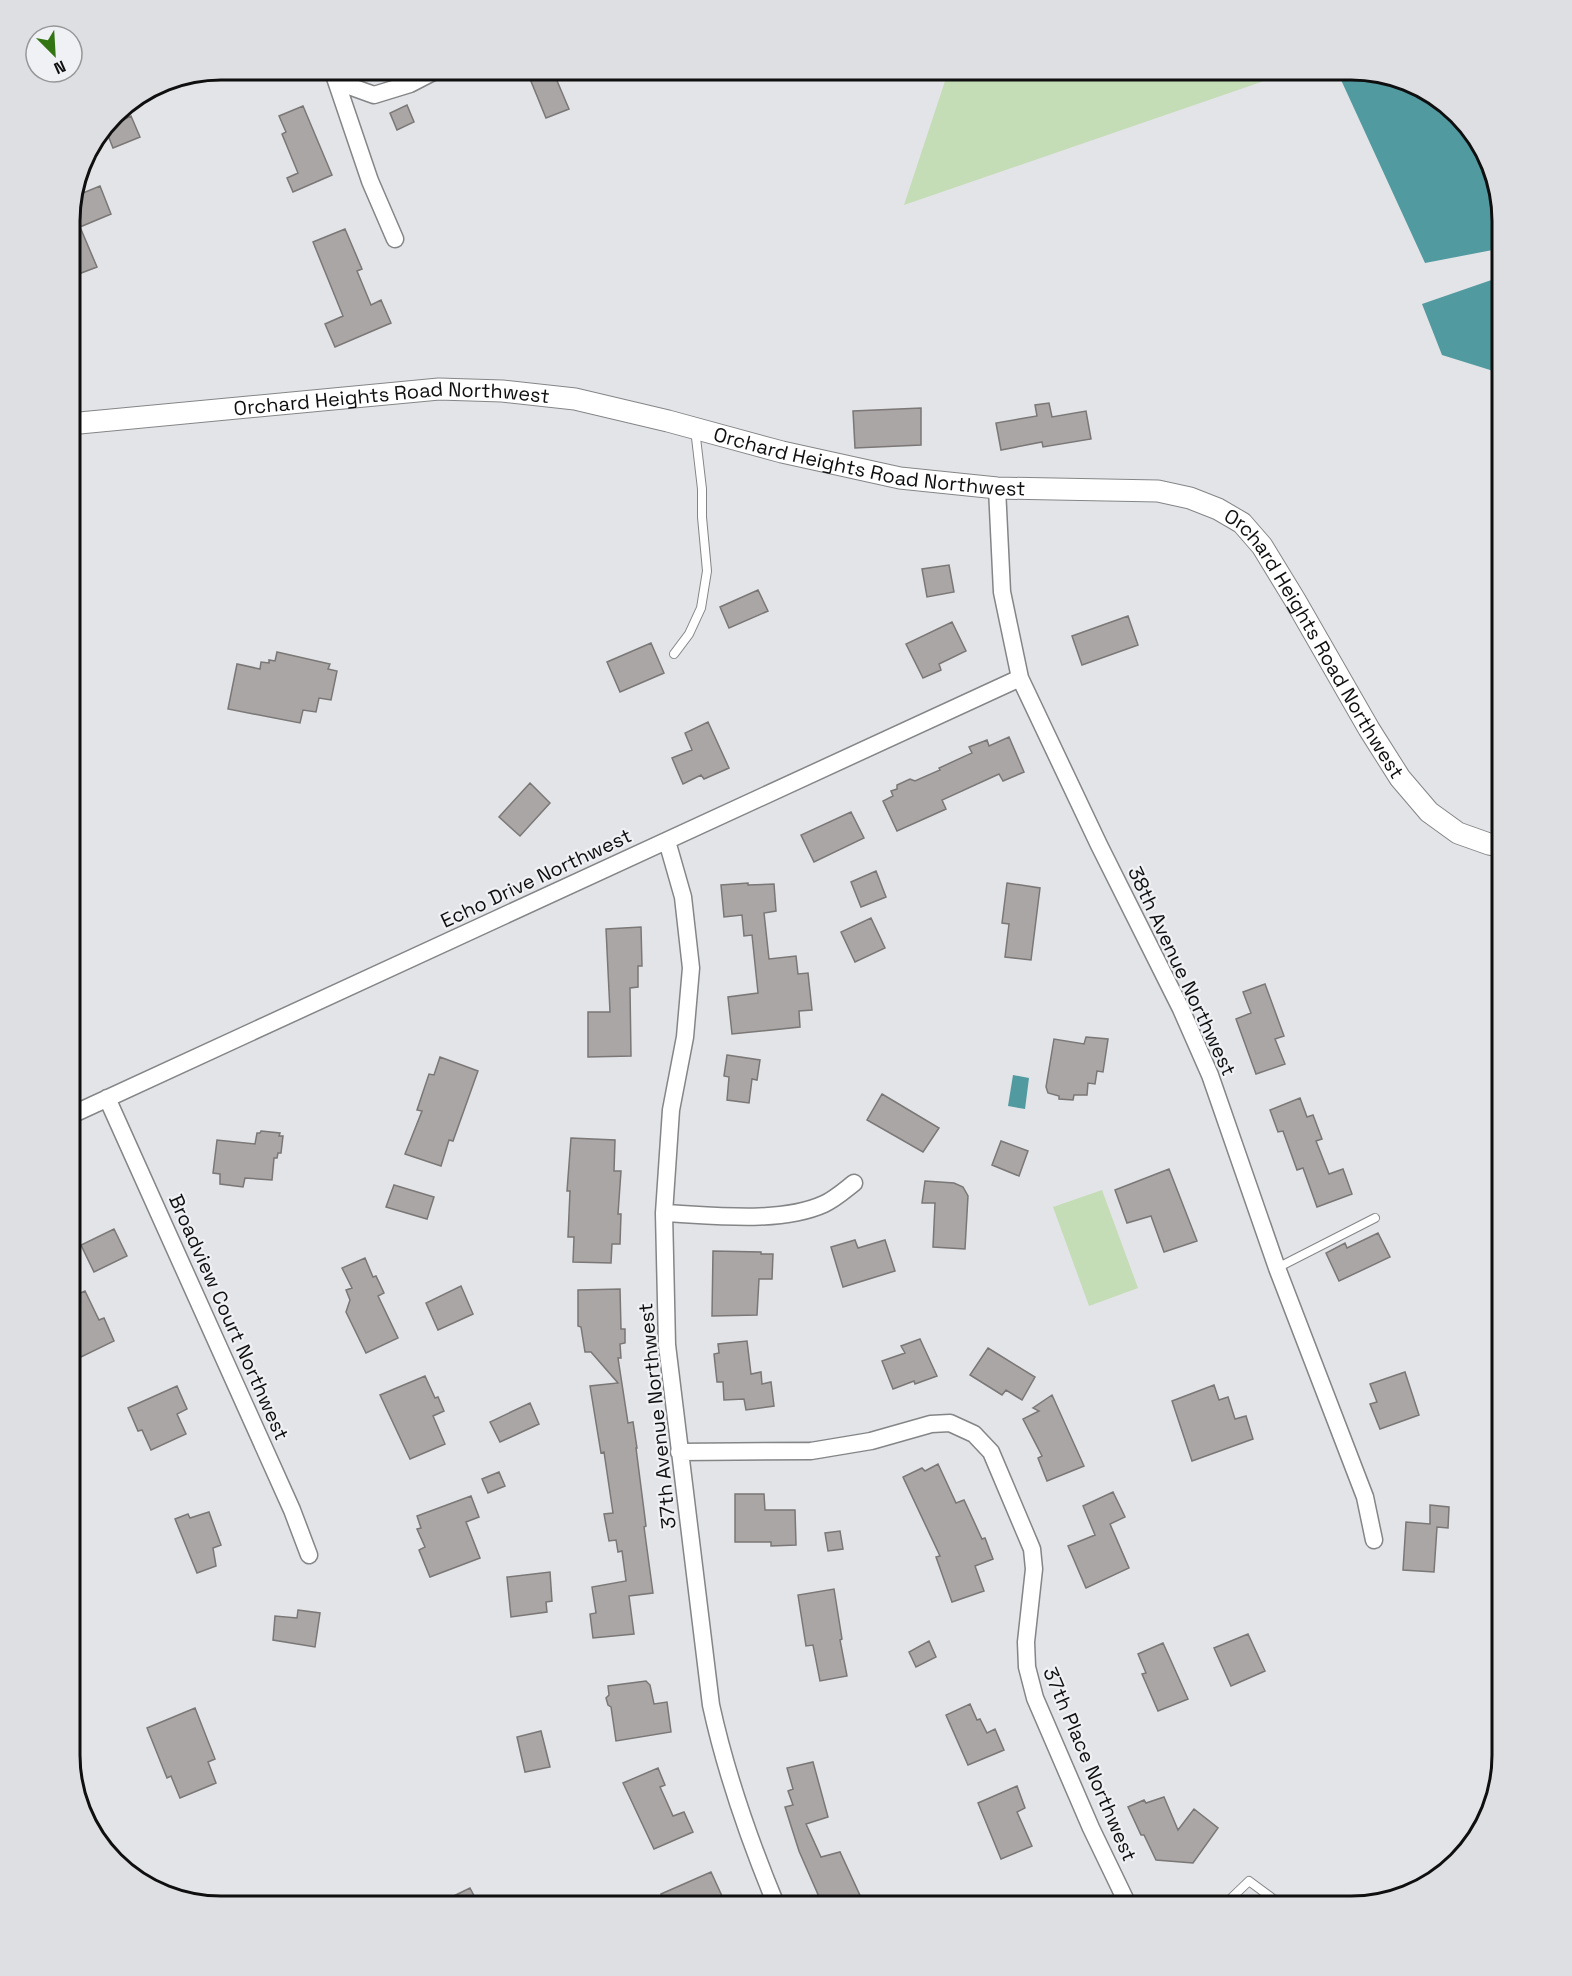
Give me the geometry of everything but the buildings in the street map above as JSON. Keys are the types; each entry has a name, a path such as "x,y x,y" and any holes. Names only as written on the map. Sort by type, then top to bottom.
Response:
{"street":[{"path":"336,79 370,181 395,239"},
{"path":"341,79 374,95 419,79"},
{"name":"Orchard Heights Road Northwest","path":"80,423 438,389 502,391 575,399 782,452 900,478 997,488 1158,491 1190,498 1218,509 1242,523 1262,546 1296,600 1368,729 1400,778 1429,812 1458,833 1492,844"},
{"name":"38th Avenue Northwest","path":"997,488 1002,592 1020,678 1099,845 1182,1009 1210,1075 1277,1268 1365,1497 1374,1540"},
{"name":"Echo Drive Northwest","path":"79,1111 1020,678"},
{"name":"37th Avenue Northwest","path":"667,841 683,897 691,968 685,1037 671,1110 664,1213 667,1345 712,1712 751,1845 772,1896"},
{"name":"Broadview Court Northwest","path":"107,1098 292,1510 309,1555"},
{"path":"664,1213 747,1216 791,1214 825,1204 854,1183"},
{"name":"37th Place Northwest","path":"679,1452 811,1451 871,1440 931,1424 951,1423 974,1434 991,1452 1032,1549 1034,1569 1026,1642 1027,1667 1035,1698 1124,1896"}],"lane":[{"path":"674,654 689,634 701,608 707,571 702,489 695,428"},
{"path":"1277,1268 1375,1218"},
{"path":"1233,1896 1249,1881 1269,1896"}],"green space":[{"path":"945,80 1267,80 904,205"},
{"path":"1102,1190 1138,1288 1089,1306 1053,1207"}],"water":[{"path":"1341,80 1379,82 1422,98 1451,121 1469,142 1482,167 1491,202 1492,250 1425,263"},
{"path":"1492,280 1492,371 1442,355 1422,304"},
{"path":"1013,1075 1029,1078 1025,1109 1008,1106"}]}
